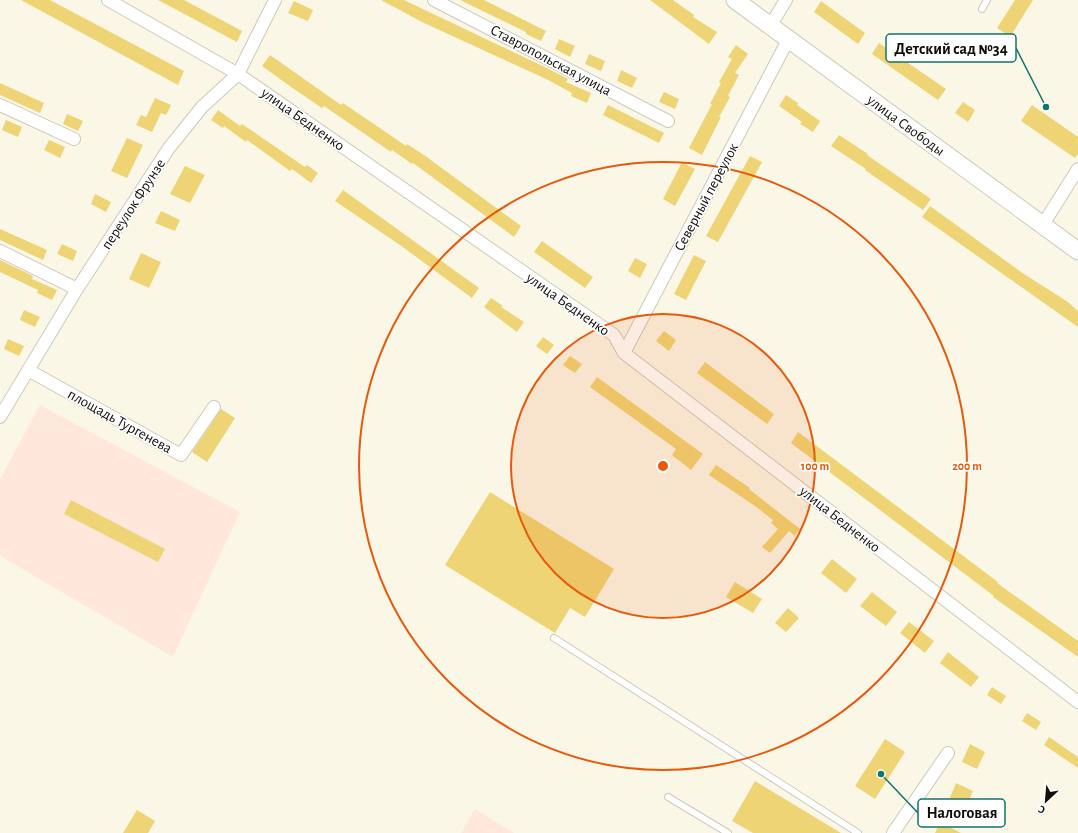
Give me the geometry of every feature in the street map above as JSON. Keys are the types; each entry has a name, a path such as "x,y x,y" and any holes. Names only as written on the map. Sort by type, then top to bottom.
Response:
{"main road":[{"name":"улица Свободы","path":"735,0 1078,251"}],"street":[{"name":"улица Бедненко","path":"108,0 238,74 614,335 624,353 1078,702"},
{"name":"переулок Фрунзе","path":"0,417 77,289 169,148 202,107 238,74 275,0"},
{"name":"Ставропольская улица","path":"434,0 668,121"},
{"path":"770,26 786,0"},
{"name":"Северный переулок","path":"624,353 788,40"},
{"path":"0,105 74,138"},
{"path":"1042,226 1078,169"},
{"path":"0,250 77,289"},
{"name":"площадь Тургенева","path":"28,370 181,456 214,407"},
{"path":"893,833 948,753"}],"lane":[{"path":"982,9 987,0"},
{"path":"554,638 858,833"},
{"path":"668,797 728,833"}],"shaded area":[{"path":"40,405 240,512 173,657 0,556 0,479"},
{"path":"475,809 514,833 461,833"}],"building":[{"path":"21,0 50,0 184,71 178,85"},
{"path":"158,0 184,0 242,31 237,42"},
{"path":"381,0 404,0 547,68 568,79 566,82 591,93 587,103 571,96 572,93 548,80 422,22"},
{"path":"460,0 484,0 546,31 541,41 526,34 526,32"},
{"path":"650,0 673,0 694,15 693,17 717,32 709,44"},
{"path":"1015,0 1033,0 1010,37 997,28"},
{"path":"294,1 313,10 308,21 288,13"},
{"path":"821,1 865,33 858,44 814,12"},
{"path":"559,39 575,46 570,57 555,49"},
{"path":"879,43 946,89 938,100 872,54"},
{"path":"736,45 748,54 735,73 739,75 728,96 730,97 719,117 721,117 702,155 689,148 712,104 710,104 721,83 719,82 732,59 728,57"},
{"path":"589,54 605,61 601,71 585,64"},
{"path":"270,55 341,105 343,103 406,146 407,144 424,155 521,226 514,237 413,163 412,164 392,150 391,152 324,106 322,108 262,66"},
{"path":"621,70 637,78 632,88 617,81"},
{"path":"0,83 44,103 40,113 0,95"},
{"path":"664,92 679,99 675,109 659,102"},
{"path":"786,95 798,103 797,105 820,121 813,132 800,124 802,122 779,106"},
{"path":"155,98 171,105 166,115 161,113 152,132 136,125 141,115 146,117"},
{"path":"963,102 975,110 968,122 955,113"},
{"path":"608,105 664,133 659,143 603,115"},
{"path":"1032,105 1078,137 1078,154 1075,158 1021,121"},
{"path":"218,110 240,126 242,124 305,167 307,165 318,173 311,183 292,169 290,171 247,140 246,142 224,126 223,128 211,120"},
{"path":"67,114 83,121 78,131 63,124"},
{"path":"6,120 22,127 18,137 2,130"},
{"path":"839,135 931,199 923,210 831,146"},
{"path":"127,138 143,145 127,178 111,171"},
{"path":"49,140 65,147 60,158 44,150"},
{"path":"750,156 762,162 718,242 706,236"},
{"path":"682,162 695,169 675,206 663,199"},
{"path":"185,166 205,175 190,203 170,194"},
{"path":"343,190 479,288 472,298 400,245 335,201"},
{"path":"95,194 111,202 106,212 91,204"},
{"path":"930,206 1021,272 1068,302 1078,311 1078,327 922,217"},
{"path":"161,211 180,220 175,231 155,223"},
{"path":"0,229 47,250 43,260 0,240"},
{"path":"542,241 593,277 585,288 534,252"},
{"path":"62,244 77,251 73,261 57,254"},
{"path":"141,253 161,262 149,288 129,279"},
{"path":"694,255 706,261 686,300 674,294"},
{"path":"635,258 647,264 640,278 628,271"},
{"path":"0,260 33,276 32,279 57,290 52,300 37,293 38,290 0,272"},
{"path":"491,298 503,306 501,307 524,322 517,332 484,307"},
{"path":"24,310 40,317 35,327 20,320"},
{"path":"664,331 676,340 669,351 656,341"},
{"path":"543,337 554,345 547,354 536,346"},
{"path":"8,339 24,346 19,356 4,349"},
{"path":"570,356 582,364 575,373 563,365"},
{"path":"705,362 774,414 767,424 697,373"},
{"path":"597,377 703,454 691,470 672,455 676,449 590,387"},
{"path":"221,409 235,418 207,462 192,452"},
{"path":"798,432 998,582 997,583 1078,641 1078,657 993,597 994,596 791,443"},
{"path":"716,465 750,488 749,489 800,529 795,536 789,531 770,553 762,547 778,529 771,523 773,520 709,475"},
{"path":"490,492 614,569 585,617 570,608 555,633 445,565"},
{"path":"71,500 165,549 158,562 64,514"},
{"path":"832,559 857,579 846,593 821,573"},
{"path":"735,582 762,599 753,613 726,597"},
{"path":"872,592 897,612 886,626 860,606"},
{"path":"788,608 799,618 786,632 775,623"},
{"path":"909,622 934,641 925,653 900,633"},
{"path":"948,652 979,677 971,687 940,663"},
{"path":"992,687 1006,696 1001,704 987,695"},
{"path":"1027,713 1041,722 1036,730 1022,721"},
{"path":"1049,737 1078,757 1078,768 1044,745"},
{"path":"885,739 905,752 875,799 855,786"},
{"path":"970,744 985,752 977,769 962,762"},
{"path":"755,781 841,833 753,833 732,821"},
{"path":"956,783 973,791 966,807 949,800"},
{"path":"137,810 155,821 148,833 123,833"},
{"path":"940,822 961,833 935,833"}],"place":[{"name":"Детский сад №34","path":"1046,107"},
{"name":"Налоговая","path":"881,774"}]}
